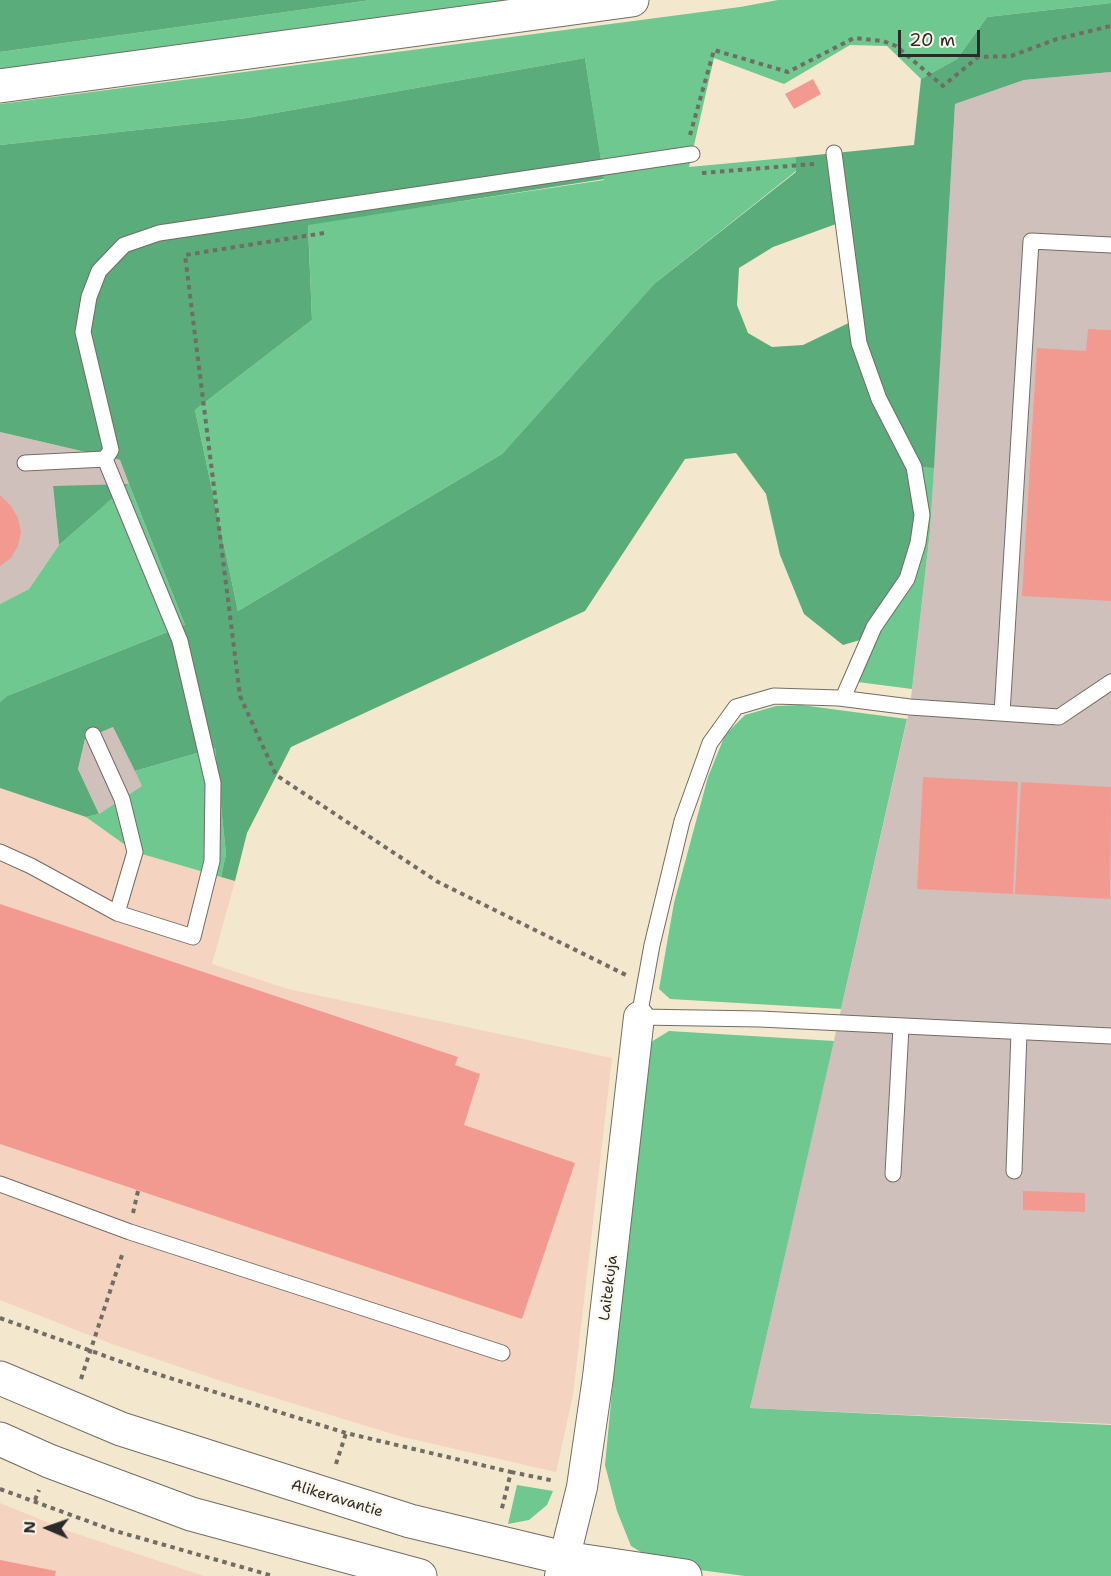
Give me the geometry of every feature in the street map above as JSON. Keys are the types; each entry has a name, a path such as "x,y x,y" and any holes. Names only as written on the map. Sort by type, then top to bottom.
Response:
{"main road":[{"path":"0,86 632,0"},
{"name":"Alikeravantie","path":"0,1378 121,1429 318,1494 494,1543 562,1567 685,1576"},
{"path":"0,1439 49,1461 192,1514 420,1576"}],"street":[{"name":"Laitekuja","path":"562,1567 582,1487 598,1377 639,1017"}],"lane":[{"path":"105,459 111,450 83,332 89,297 99,271 124,245 159,232 688,155"},
{"path":"835,158 859,343 879,399 914,467 922,515 918,543 907,579 874,627 843,698"},
{"path":"1002,713 1031,240 1111,245"},
{"path":"25,463 105,459"},
{"path":"0,852 117,913 193,937 212,861 213,783 180,641 105,459"},
{"path":"1111,682 1059,717 910,707 843,698 774,696 736,707 710,742 682,821 639,1017 760,1019 1111,1036"},
{"path":"93,735 122,799 135,852 117,913"},
{"path":"893,1174 901,1027"},
{"path":"1014,1171 1019,1032"},
{"path":"0,1184 130,1232 502,1353"}],"path":[{"path":"688,155 714,50 788,72 854,38 883,41 896,46 943,86 978,57 1011,56 1057,39 1111,26"},
{"path":"696,174 835,158"},
{"path":"336,231 185,255 240,696 276,775 438,882 645,984"},
{"path":"71,1409 130,1232"},
{"path":"0,1318 141,1369 346,1433 511,1472 494,1543"},
{"path":"336,1464 346,1433"},
{"path":"35,1500 49,1461"},
{"path":"0,1489 112,1530 273,1576"}],"shaded area":[{"path":"1111,72 1111,1424 750,1408 910,707 930,531 955,104 1024,80"},
{"path":"0,432 120,460 129,484 53,487 59,545 29,589 0,604"},
{"path":"113,727 143,786 99,814 78,769 85,739"},
{"path":"0,788 86,817 135,852 235,881 212,964 288,989 612,1058 573,1395 556,1472 399,1436 233,1385 112,1344 0,1300"},
{"path":"0,1503 71,1532 204,1576 0,1576"}],"green space":[{"path":"0,0 371,0 0,52"},
{"path":"371,0 538,0 0,75 0,52"},
{"path":"778,0 1111,0 1111,3 987,17 957,59 921,79 887,46 850,45 784,84 714,58 689,167 796,157 796,171 654,284 502,454 238,611 195,410 312,320 308,224 604,180 585,58 247,118 0,145 0,104 740,7"},
{"path":"1111,3 1111,72 1024,80 955,104 934,468 914,467 916,513 904,568 860,640 843,645 804,614 780,555 766,494 736,453 685,459 585,611 291,747 247,833 235,881 221,877 226,854 215,748 135,771 113,727 85,739 78,769 99,814 86,817 0,788 0,702 7,696 185,625 120,460 0,432 0,145 247,118 585,58 604,179 308,225 312,320 195,410 238,611 502,454 654,284 796,172 796,157 914,145 921,79 957,59 987,17","holes":["847,220 859,318 803,345 772,347 748,333 737,305 739,268 773,247"]},
{"path":"914,467 934,468 930,531 912,689 850,681 918,543"},
{"path":"129,484 185,625 7,696 0,702 0,604 29,589 59,545"},
{"path":"129,484 59,545 53,486"},
{"path":"801,705 907,719 841,1009 670,999 659,989 674,903 708,777 725,735 745,715 776,706"},
{"path":"215,748 226,854 221,877 135,852 86,817 99,814 142,786 135,771"},
{"path":"669,1031 834,1041 750,1408 1111,1425 1111,1576 745,1576 662,1565 631,1546 617,1511 605,1465 643,1065 651,1042"},
{"path":"517,1485 553,1491 547,1505 529,1520 508,1524"}],"building":[{"path":"813,79 821,94 794,109 785,94"},
{"path":"1088,329 1111,330 1111,601 1022,596 1037,348 1086,351"},
{"path":"0,495 11,506 18,518 21,532 18,546 11,558 0,566"},
{"path":"923,777 1018,782 1013,894 917,889"},
{"path":"1021,782 1111,787 1110,899 1015,894"},
{"path":"0,904 458,1057 455,1065 480,1074 464,1125 575,1163 522,1319 0,1144"},
{"path":"1023,1191 1085,1193 1085,1212 1023,1210"},
{"path":"0,1560 56,1571 55,1576 0,1576"}]}
